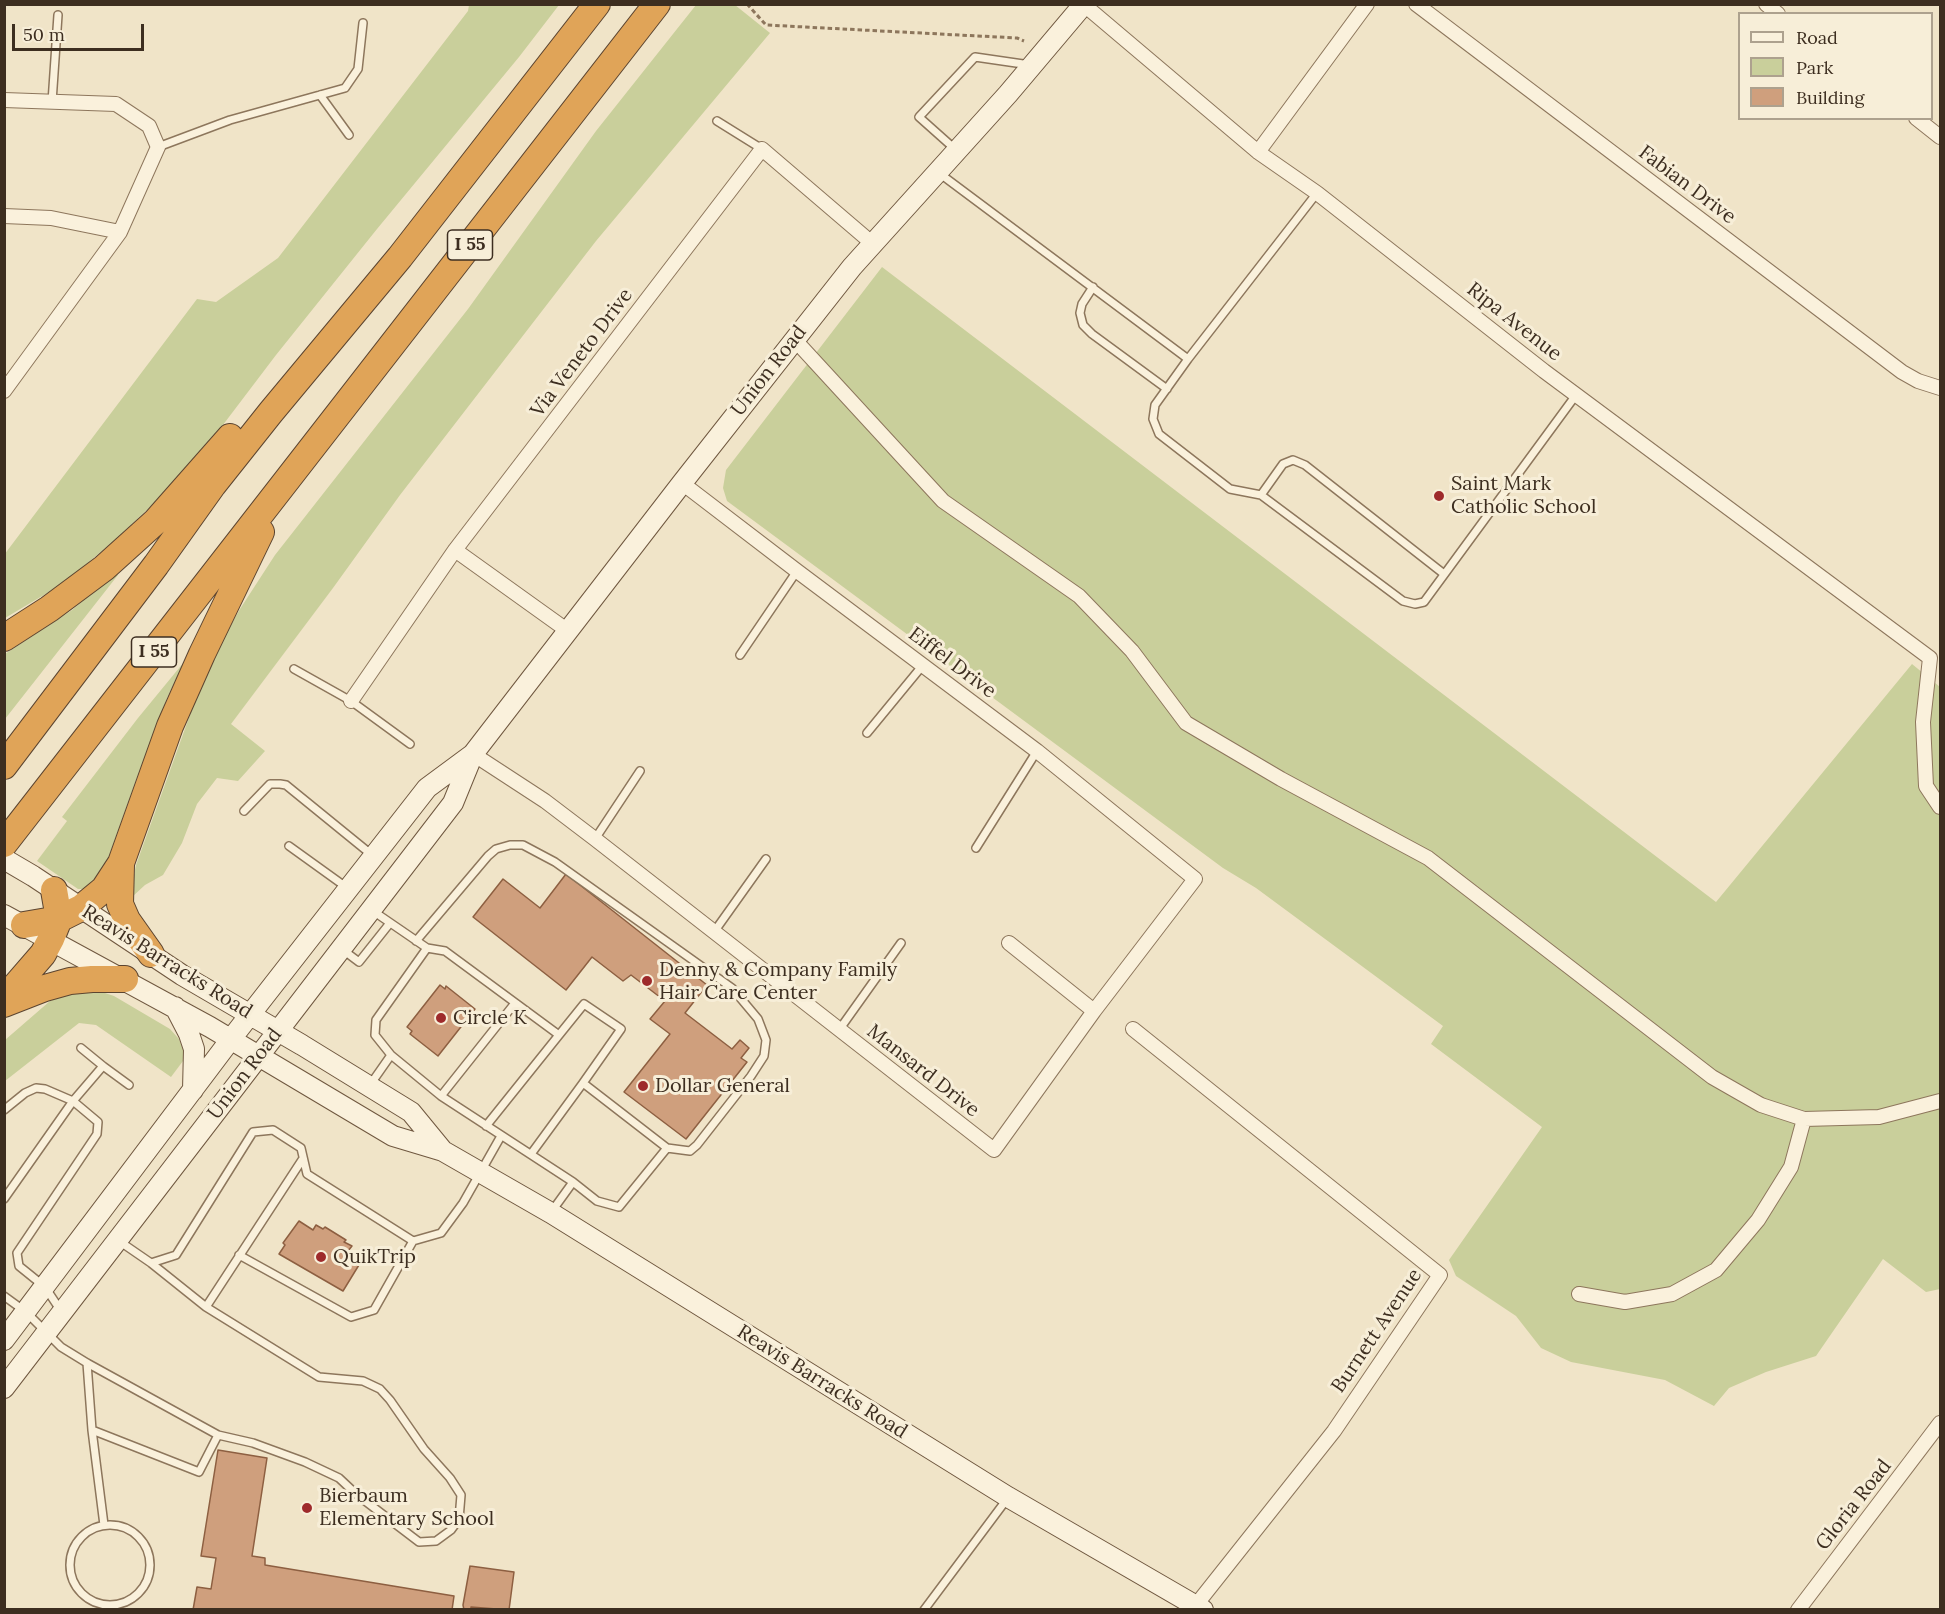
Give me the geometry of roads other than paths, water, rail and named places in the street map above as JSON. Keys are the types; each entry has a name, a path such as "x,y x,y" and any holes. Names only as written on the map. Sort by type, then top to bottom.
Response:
{"highway":[{"name":"I 55","path":"4,766 156,565 213,485 400,257 597,4"},
{"name":"I 55","path":"4,844 657,4"},
{"path":"4,638 49,609 104,568 155,522 231,436 271,412"},
{"path":"4,1002 43,954 64,922 104,889 122,862 170,726 283,486"},
{"path":"122,862 120,904 127,920 151,954"},
{"path":"54,890 64,922"},
{"path":"14,920 64,922"},
{"path":"4,1002 70,981 125,979"}],"main road":[{"name":"Union Road","path":"4,1340 231,1040 427,788 473,754 794,339 873,244 1084,5"},
{"name":"Union Road","path":"4,1388 453,804 473,754"},
{"path":"4,859 54,890"},
{"name":"Reavis Barracks Road","path":"64,922 151,954 182,975 251,1014 411,1112 443,1150"},
{"name":"Reavis Barracks Road","path":"64,922 125,979 393,1136 443,1150 551,1213 1008,1497 1199,1607"},
{"path":"175,1007 194,1049 193,1091"}],"street":[{"path":"1258,152 1367,4"},
{"name":"Fabian Drive","path":"1416,4 1902,372 1918,381 1941,388"},
{"name":"Ripa Avenue","path":"1084,5 1258,152 1317,193 1576,395 1936,658"},
{"path":"4,100 116,104 149,126 158,147 120,232 4,391"},
{"path":"1919,120 1941,137"},
{"path":"762,149 873,244"},
{"name":"Via Veneto Drive","path":"351,701 455,550 762,149"},
{"path":"4,216 51,218 120,232"},
{"path":"794,339 943,501 1079,596 1132,651 1186,723 1281,779 1428,858 1712,1077 1761,1105 1804,1119 1879,1117 1941,1101"},
{"name":"Eiffel Drive","path":"682,483 1037,751 1195,879"},
{"path":"455,550 568,631"},
{"path":"1936,658 1923,722 1926,786 1941,807"},
{"name":"Mansard Drive","path":"473,754 545,801 595,839 994,1150 1094,1011 1195,879"},
{"path":"1009,943 1094,1011"},
{"name":"Burnett Avenue","path":"1133,1029 1440,1275 1334,1431 1199,1607"},
{"path":"1579,1294 1625,1302 1672,1294 1716,1270 1758,1221 1791,1167 1804,1119"},
{"name":"Gloria Road","path":"1798,1610 1941,1423"}],"lane":[{"path":"52,102 58,15"},
{"path":"158,147 230,120 345,88 358,69 363,23"},
{"path":"957,150 919,117 975,57 1032,66"},
{"path":"320,95 349,135"},
{"path":"717,121 762,149"},
{"path":"937,172 1188,359"},
{"path":"1317,193 1155,405 1153,418 1159,434 1230,489 1261,495 1403,601 1415,604 1424,602 1576,395"},
{"path":"1093,287 1082,304 1080,313 1083,325 1092,334 1167,388"},
{"path":"1261,495 1283,464 1293,460 1305,465 1444,574"},
{"path":"740,655 797,571"},
{"path":"867,733 923,665"},
{"path":"294,669 351,701 410,744"},
{"path":"976,848 1037,751"},
{"path":"595,839 640,771"},
{"path":"244,811 270,784 286,785 374,857"},
{"path":"416,941 488,856 496,849 510,845 523,845 564,868 732,988 758,1020 766,1040 764,1056 751,1076 690,1151 667,1148 583,1083"},
{"path":"289,846 348,889"},
{"path":"714,932 766,859"},
{"path":"371,910 427,948 445,951 559,1035"},
{"path":"340,949 359,962 390,923"},
{"path":"839,1030 901,943"},
{"path":"427,948 376,1020 375,1035 391,1055 441,1096 597,1200 619,1207 667,1148"},
{"path":"441,1096 515,1003"},
{"path":"486,1126 584,1004 621,1029 531,1154"},
{"path":"81,1048 129,1085"},
{"path":"370,1086 391,1055"},
{"path":"4,1199 73,1101 103,1066"},
{"path":"4,1110 25,1093 36,1088 45,1089 73,1101 98,1122 98,1134 17,1253 19,1266 45,1287 63,1313"},
{"path":"151,1263 176,1256 253,1132 273,1130 301,1148 307,1174 413,1241"},
{"path":"239,1256 351,1317 374,1310 413,1241 441,1233 463,1203 501,1136"},
{"path":"206,1307 302,1160"},
{"path":"551,1213 573,1182"},
{"path":"4,1296 26,1312 61,1347 87,1363 218,1435 253,1443 305,1462 339,1478 356,1494 419,1542 436,1541 451,1530 459,1519 461,1495 380,1389 363,1381 320,1377 206,1307 151,1263 119,1241"},
{"path":"87,1363 92,1430 104,1525"},
{"path":"92,1430 199,1472 218,1435"},
{"path":"924,1610 1008,1497"},
{"path":"104,1525 118,1525 131,1530 142,1539 149,1551 151,1565 149,1579 141,1591 118,1607 92,1601 78,1588 70,1571 70,1559 74,1547 82,1536 104,1525"}],"place":[{"name":"Saint Mark Catholic School","path":"1439,496"},
{"name":"Denny & Company Family Hair Care Center","path":"647,981"},
{"name":"Circle K","path":"441,1018"},
{"name":"Dollar General","path":"643,1086"},
{"name":"QuikTrip","path":"321,1257"},
{"name":"Bierbaum Elementary School","path":"307,1508"}]}
